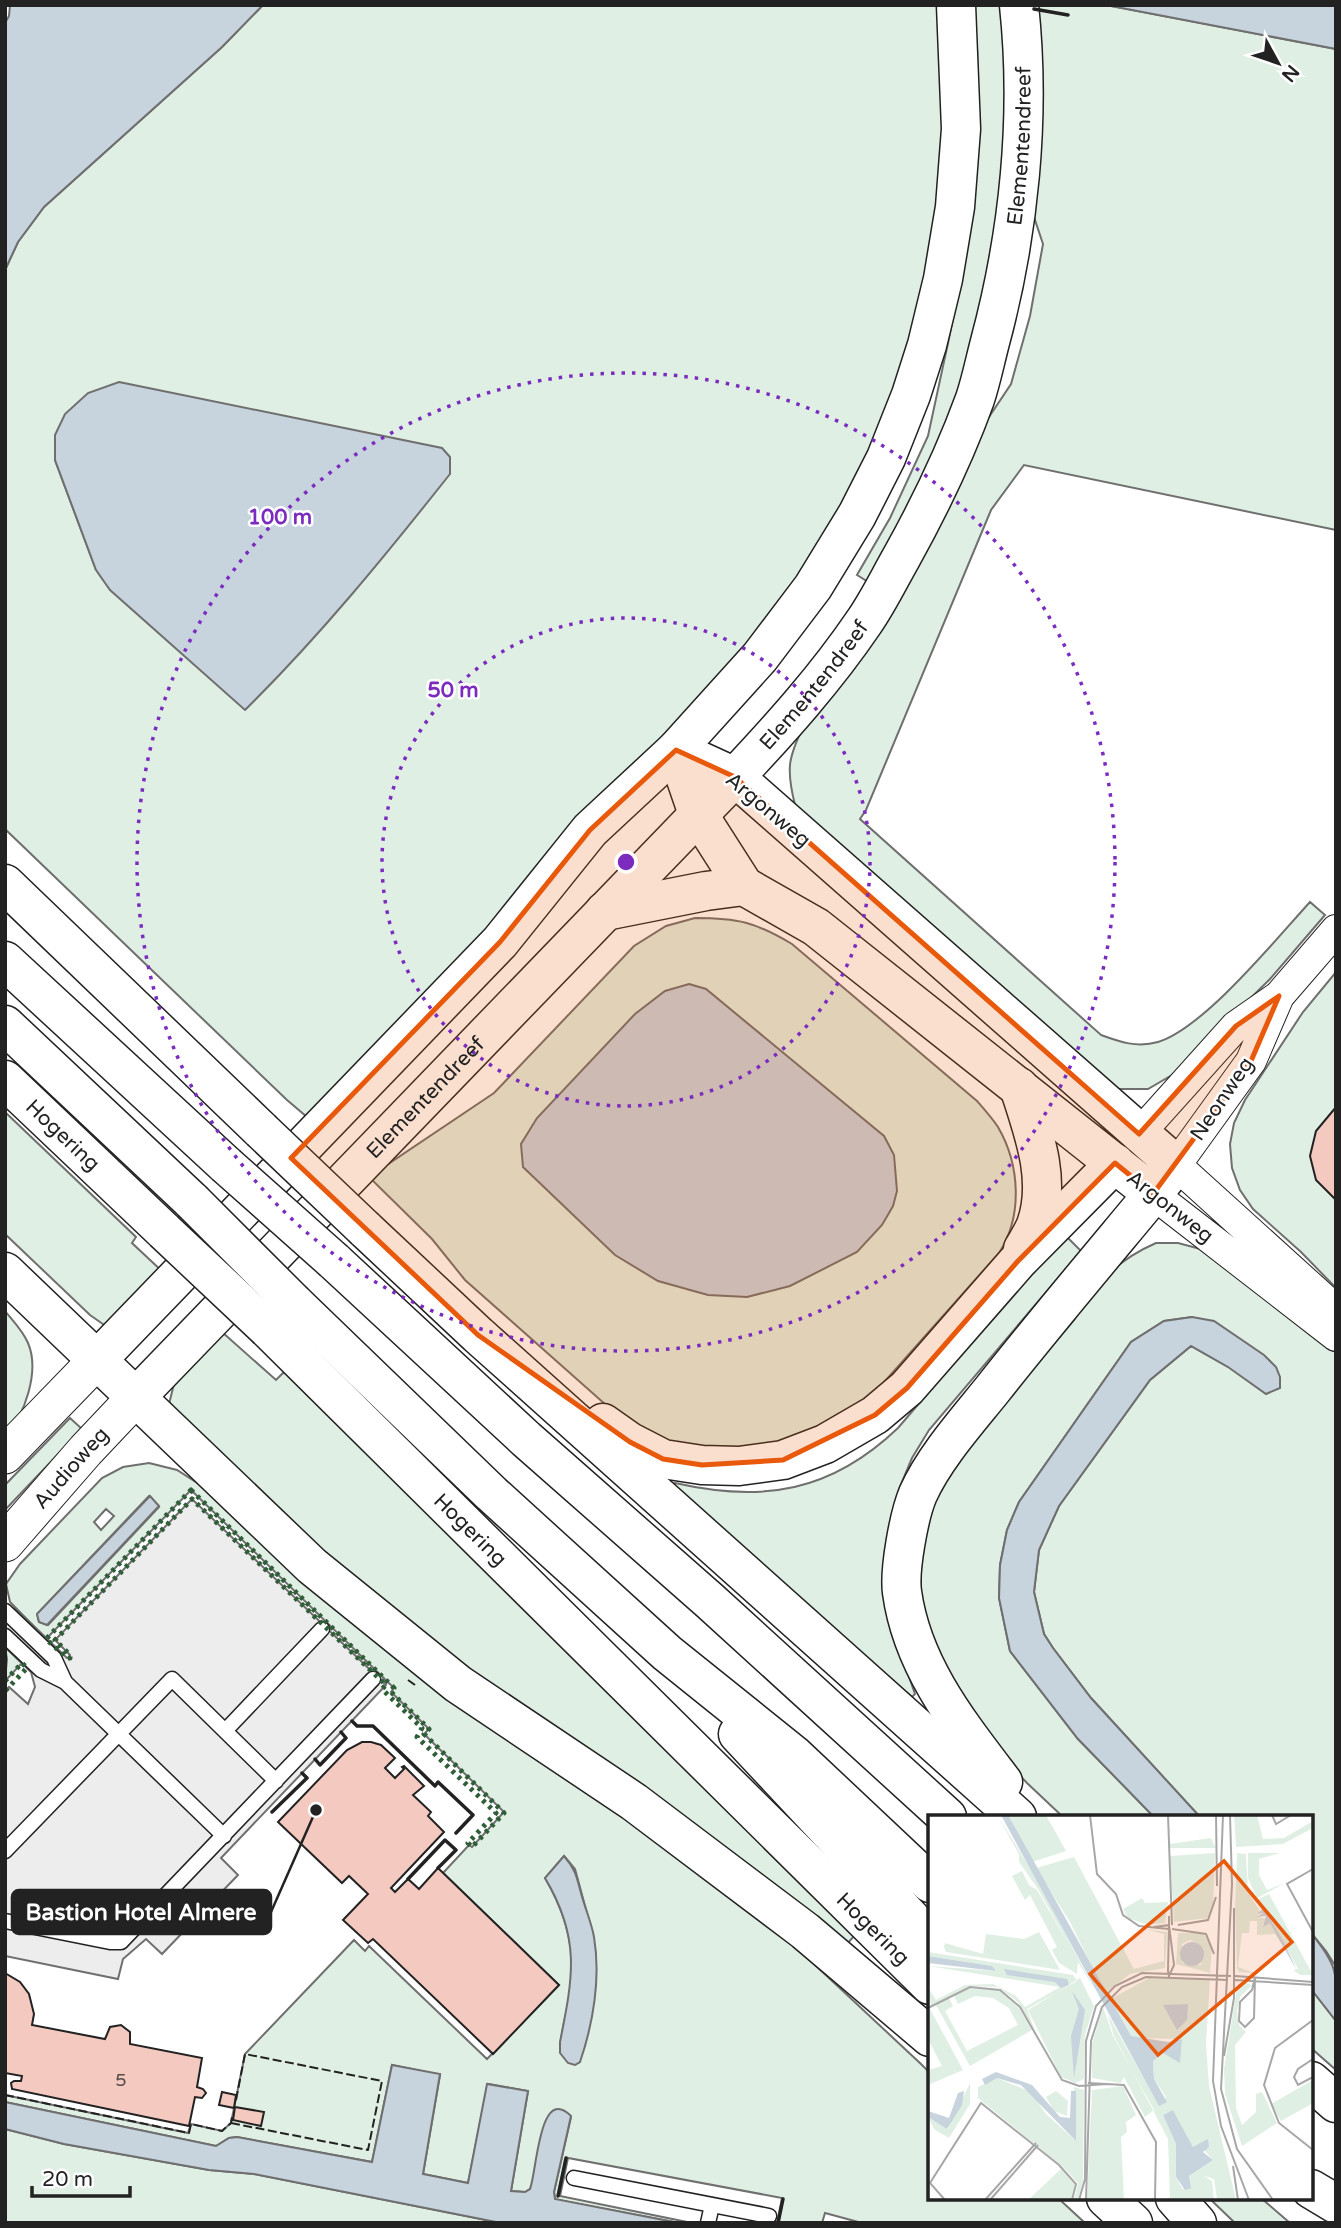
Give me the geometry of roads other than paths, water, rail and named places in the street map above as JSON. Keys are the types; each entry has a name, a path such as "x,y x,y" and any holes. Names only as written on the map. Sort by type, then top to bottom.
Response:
{"main road":[{"path":"97,1360 500,942 590,830 677,750 761,657 813,586 863,503 886,458 927,345 956,207 961,129 956,5"},
{"name":"Elementendreef","path":"137,1396 735,777 795,713 866,621 928,509 975,397 1002,296 1015,223 1021,148 1023,82 1019,7"},
{"name":"Argonweg","path":"677,750 735,777 1139,1134 1164,1180"},
{"name":"Argonweg","path":"677,750 698,814 744,886 816,927 1115,1163 1164,1180"},
{"path":"5,884 478,1335 1015,1815"},
{"path":"605,911 744,886"},
{"path":"5,961 526,1439 945,1815"},
{"path":"5,1025 192,1201 492,1494 667,1653 794,1755 928,1882"},
{"name":"Hogering","path":"5,1080 268,1329 928,1983"},
{"path":"478,1335 630,1442 663,1459 702,1465 739,1466 783,1461 825,1444 875,1415 907,1388 1018,1261 1036,1225 1043,1187 1036,1140 1018,1087"},
{"name":"Neonweg","path":"1018,1261 1115,1163 1139,1134"},
{"path":"1027,1815 956,1720 931,1680 915,1642 902,1591 906,1537 918,1494 951,1440 1164,1180"},
{"path":"5,1272 312,1566 458,1684 634,1802 805,1931 928,2035"},
{"path":"667,1653 781,1782 928,1937"},
{"path":"1313,2083 1336,2104"},
{"path":"1313,2174 1336,2195"},
{"path":"1313,2190 1336,2204"},
{"path":"1108,2200 1133,2223"},
{"path":"1161,2200 1188,2223"},
{"path":"1177,2200 1198,2223"}],"street":[{"name":"Neonweg","path":"1139,1134 1236,1026 1279,996 1336,930"},
{"name":"Neonweg","path":"1164,1180 1251,1061 1279,996"},
{"name":"Argonweg","path":"1164,1180 1336,1310"},
{"name":"Argonweg","path":"1164,1180 1336,1336"},
{"path":"5,1455 97,1360"},
{"name":"Audioweg","path":"5,1543 137,1396"}],"lane":[{"path":"5,1611 54,1658 65,1682"},
{"path":"225,1731 322,1629"},
{"path":"5,1636 41,1671 65,1682 224,1836"},
{"path":"5,1851 172,1679 276,1781"},
{"path":"5,1921 121,1942 373,1679"},
{"path":"573,2178 769,2216"},
{"path":"708,2223 712,2205"}],"place":[{"name":"Bastion Hotel Almere","path":"316,1810"}]}
